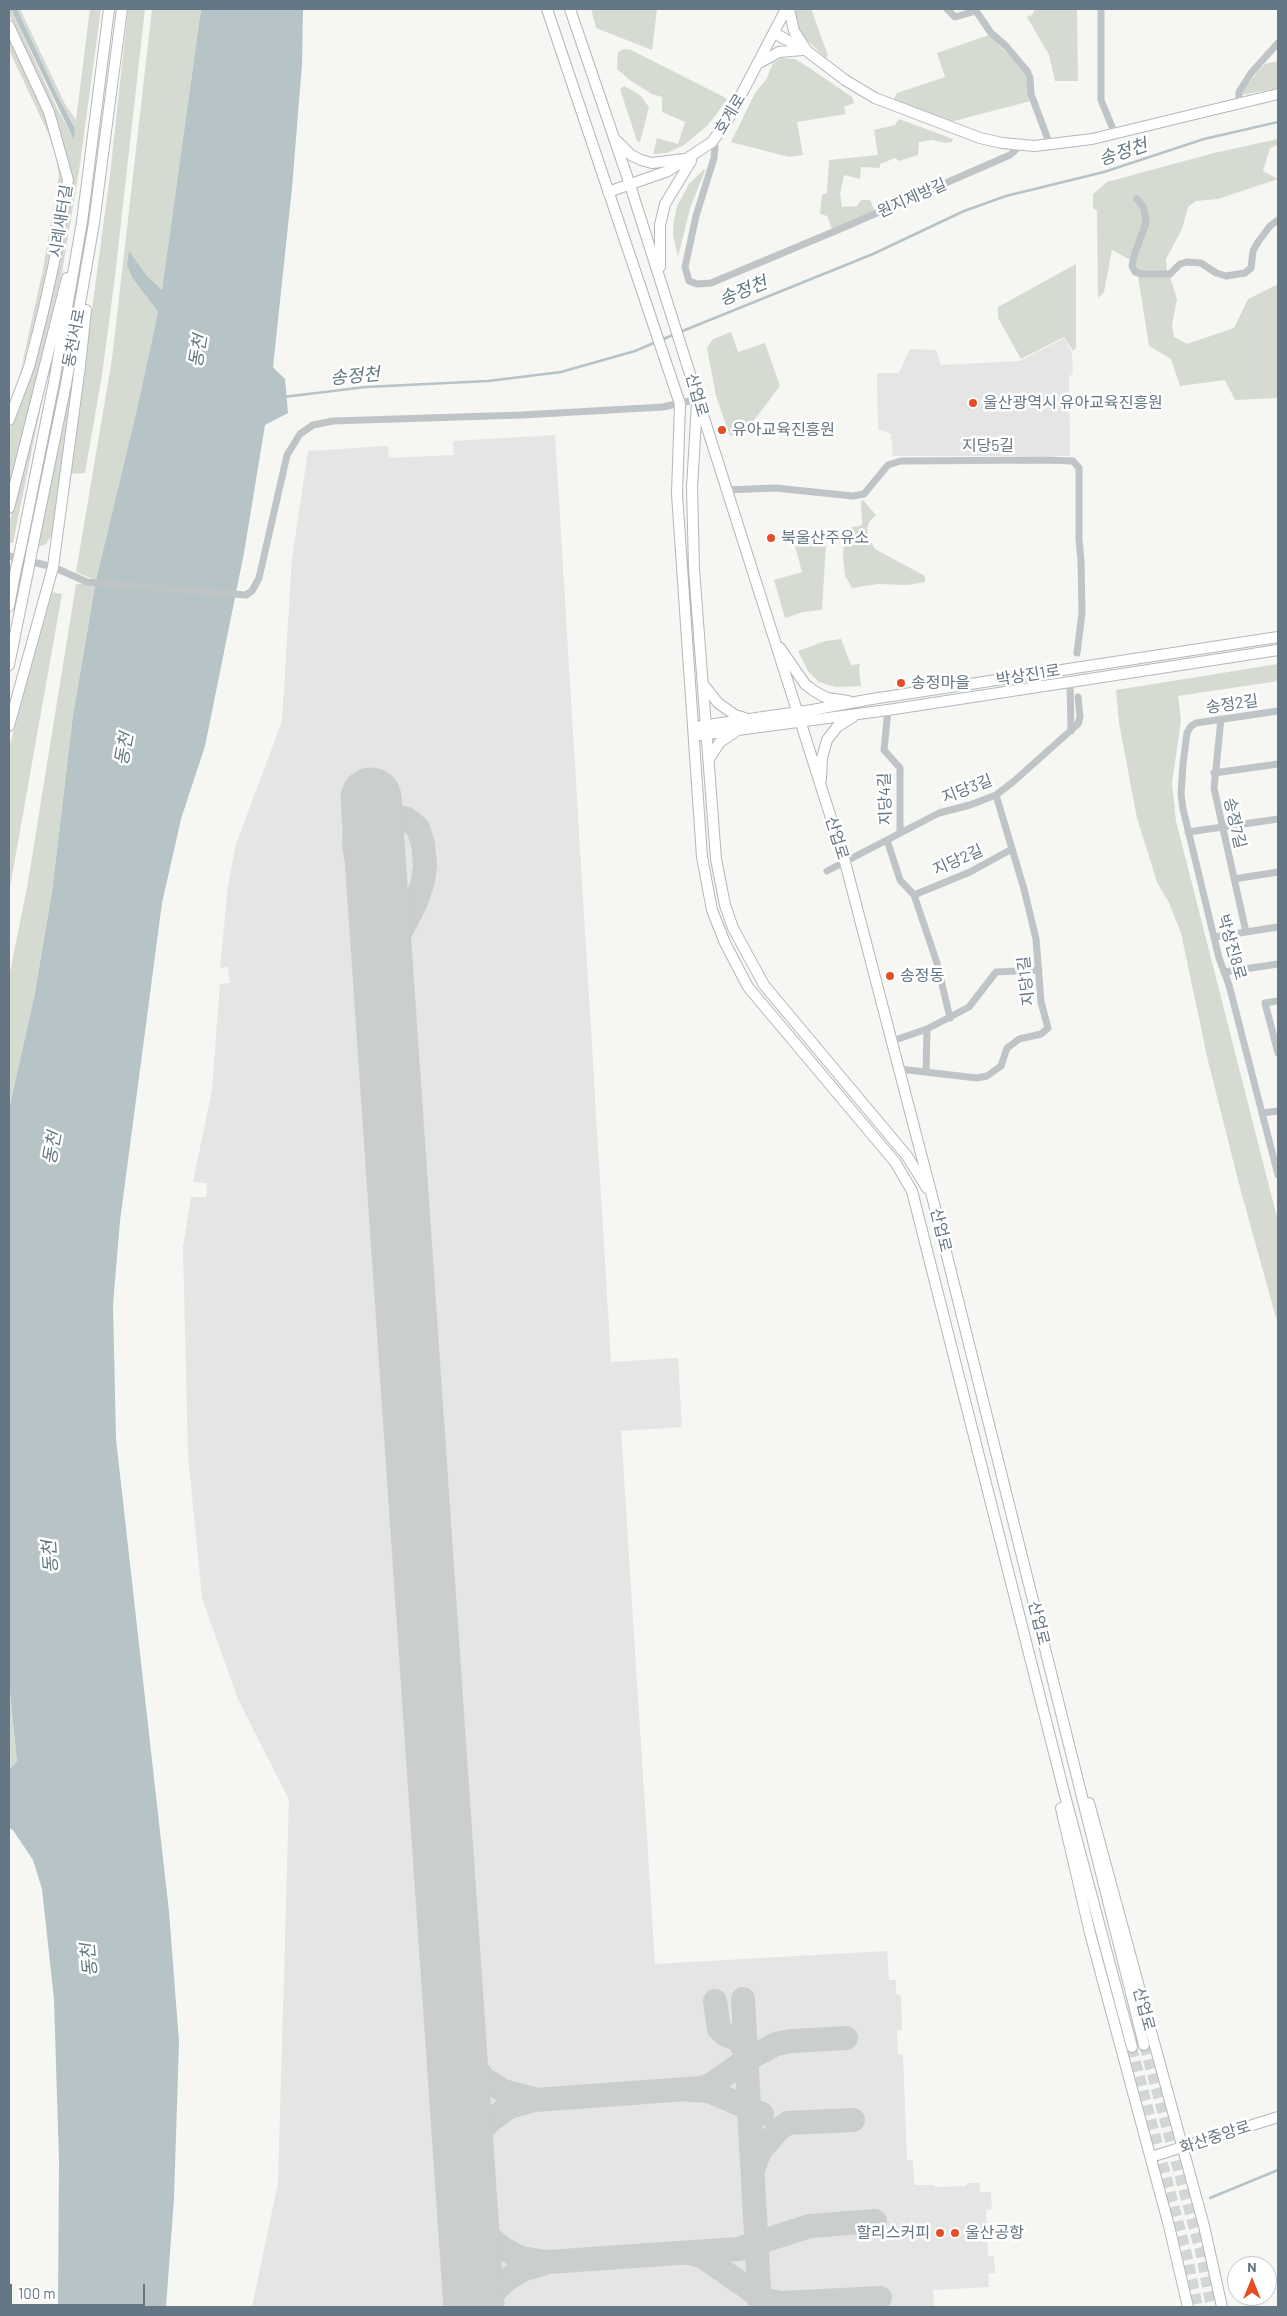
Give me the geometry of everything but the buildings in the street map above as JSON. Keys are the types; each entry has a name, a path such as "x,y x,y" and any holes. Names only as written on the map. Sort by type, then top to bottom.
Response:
{"main road":[{"name":"동천서로","path":"9,606 54,382 82,222 109,9"},
{"name":"동천서로","path":"9,665 66,384 94,223 122,9"},
{"name":"산업로","path":"547,9 680,404 677,494 706,885 712,910 725,943 748,986 894,1162 912,1191 1132,2047"},
{"name":"산업로","path":"570,9 630,185 845,862 934,1202 1144,2045"},
{"path":"788,9 794,31 807,51"},
{"name":"호계로","path":"608,192 668,171 697,154 712,142 720,133 788,9"},
{"name":"시례새터길","path":"9,26 49,112 68,180 54,263 30,367 9,420"},
{"path":"774,33 807,51 860,90 892,105 980,138 1021,145 1050,145 1115,134 1278,94"},
{"path":"758,64 779,52 793,49 807,51"},
{"path":"614,137 631,155 652,163 682,160 697,154"},
{"path":"661,283 660,225 665,204 679,178 697,154"},
{"path":"9,508 82,222"},
{"path":"9,726 53,567 80,366 94,223"},
{"path":"698,399 692,464 692,509 706,730 716,859 720,884 733,928 747,957 770,993 907,1156 934,1202"},
{"name":"박상진1로","path":"798,717 856,701 1278,636"},
{"path":"773,638 797,674 814,691 827,698 856,701"},
{"name":"박상진1로","path":"780,719 860,714 1278,650"},
{"path":"703,683 709,693 725,709 748,719"},
{"path":"821,787 822,758 827,740 837,727 860,714"},
{"path":"706,730 748,719 780,719"},
{"path":"694,731 742,729 780,719"},
{"path":"709,760 720,742 742,729"},
{"name":"산업로","path":"1053,1683 1104,1856 1210,2250 1222,2307"},
{"name":"산업로","path":"1038,1687 1058,1794 1088,1924 1177,2256 1188,2307"},
{"name":"화산중앙로","path":"1151,2157 1278,2117"}],"street":[{"path":"947,9 955,17 976,11 991,33 1006,46 1027,71 1030,78 1031,94 1050,145"},
{"path":"1101,9 1101,100 1115,134"},
{"path":"1239,103 1239,92 1251,73 1278,43"},
{"name":"원지제방길","path":"712,142 715,147 714,158 696,216 685,267 689,281 697,284 711,283 840,229 1010,155 1021,145"},
{"path":"1137,199 1144,208 1146,222 1134,253 1132,266 1135,272 1143,274 1170,274 1180,264 1187,262 1201,263 1216,273 1226,276 1245,273 1251,268 1253,250 1270,226 1278,220"},
{"path":"9,556 53,567 80,580 95,583 243,596 252,591 259,578 287,455 300,434 313,426 333,421 522,415 680,404 698,399"},
{"name":"지당5길","path":"726,490 775,488 852,496 864,494 888,465 901,461 1047,460 1073,462 1078,468 1081,561 1082,613 1077,652"},
{"path":"1070,682 1070,731"},
{"name":"지당3길","path":"827,871 939,814 996,795 1078,724 1080,717 1078,697"},
{"name":"지당4길","path":"888,710 884,750 900,768 900,833"},
{"name":"송정2길","path":"1191,726 1196,723 1278,711"},
{"name":"송정7길","path":"1221,719 1214,773 1215,801 1246,932"},
{"name":"박상진8로","path":"1191,726 1187,733 1182,782 1183,809 1214,937 1278,1175"},
{"path":"1214,773 1278,764"},
{"name":"지당1길","path":"899,1069 977,1078 987,1076 1001,1066 1008,1048 1014,1043 1048,1028 1040,1002 1036,940 996,795"},
{"path":"1188,832 1278,819"},
{"path":"887,840 900,880 914,895 937,963 950,1018"},
{"name":"지당2길","path":"914,895 970,872 1012,849"},
{"path":"1234,879 1278,872"},
{"path":"1214,937 1278,927"},
{"path":"1224,972 1278,964"},
{"path":"892,1041 950,1018 970,1007 996,972 1039,970"},
{"path":"1278,1001 1265,1003 1278,1053"},
{"path":"926,1028 926,1072"},
{"path":"1262,1113 1278,1111"}],"shaded area":[{"path":"9,9 11,9 57,108 74,139 75,127 58,97 17,9 20,9 65,104 76,120 90,9 101,9 79,171 62,272 9,489 9,431 34,368 59,263 72,187 70,166 54,112 9,14"},
{"path":"128,9 145,9 115,276 102,375 85,473 70,474 110,175"},
{"path":"152,9 201,9 162,290 147,276 129,252 133,279 158,312 96,580 73,715 52,892 34,998 9,1109 9,977 28,882 76,584 85,584 95,580 76,572 112,359"},
{"path":"591,9 657,9 652,50 596,28"},
{"path":"796,9 811,9 828,56 826,58 798,32 794,16"},
{"path":"1035,9 1077,9 1078,81 1055,81 1049,55 1027,17 1032,15"},
{"path":"989,35 1025,71 1031,101 950,122 893,101 897,93 945,77 937,53"},
{"path":"9,37 45,116 63,179 43,290 18,383 43,269 59,175 49,135 9,50"},
{"path":"624,49 631,50 727,100 708,125 684,145 667,153 653,154 657,138 678,144 685,122 662,112 662,97 652,94 631,81 617,69 618,52"},
{"path":"782,58 795,59 805,65 852,97 854,103 844,107 846,114 797,122 803,155 789,157 731,142 755,93 766,80 773,63"},
{"path":"1278,61 1278,88 1242,95 1257,72 1265,64"},
{"path":"624,86 640,95 649,107 640,142 637,141 620,89"},
{"path":"899,119 953,139 952,142 946,143 932,140 919,142 918,155 899,161 895,158 880,164 880,168 861,167 860,179 844,175 840,194 842,207 857,206 861,200 870,200 875,211 832,229 827,216 820,214 822,195 827,193 829,160 878,155 874,130 895,125"},
{"path":"1278,139 1278,145 1270,148 1263,171 1278,179 1218,199 1196,201 1188,207 1182,229 1166,259 1167,274 1136,270 1134,262 1112,250 1104,292 1098,298 1097,211 1093,208 1093,194 1107,182 1214,153"},
{"path":"704,169 705,171 690,208 678,257 673,235 677,206 689,184"},
{"path":"1076,264 1076,348 1073,351 1064,337 1021,359 998,318 998,307"},
{"path":"1138,276 1170,277 1177,299 1172,325 1174,337 1187,344 1234,328 1248,299 1278,284 1278,398 1235,400 1225,380 1180,386 1171,359 1149,346"},
{"path":"731,332 738,352 765,343 780,386 745,432 730,436 716,396 707,348 713,339"},
{"name":"울산광역시 유아교육진흥원","path":"1064,338 1072,352 1073,373 1069,377 1070,456 893,456 891,434 878,429 877,373 899,373 910,349 936,350 941,365 1020,361"},
{"path":"51,356 13,543 9,543 9,525"},
{"path":"71,385 73,386 52,535 46,544 38,547"},
{"name":"울산공항","path":"555,435 611,1362 678,1358 682,1427 621,1431 655,1964 887,1951 889,1980 896,1980 896,1994 901,1995 902,2030 897,2030 898,2054 903,2054 907,2160 913,2160 914,2185 934,2185 935,2187 967,2186 967,2183 980,2183 980,2192 991,2192 992,2209 986,2210 988,2256 994,2256 995,2273 988,2274 989,2287 933,2290 934,2307 252,2307 278,2183 289,1800 238,1699 202,1598 188,1455 183,1247 191,1197 206,1197 207,1183 193,1182 212,1090 220,984 230,983 228,967 220,968 228,885 236,844 282,721 292,559 308,451 388,446 389,458 454,455 453,441"},
{"path":"863,500 876,515 869,522 867,529 869,539 875,549 925,576 925,582 908,585 878,584 852,588 845,576 843,555 845,531 862,524 861,502"},
{"path":"793,539 826,543 822,610 803,612 785,618 774,580 802,572"},
{"path":"52,592 62,594 9,893 9,748"},
{"path":"841,639 851,665 860,664 861,686 836,687 819,682 808,671 798,651 825,641"},
{"path":"1278,664 1278,681 1178,696 1181,720 1172,783 1176,821 1278,1221 1278,1325 1239,1184 1208,1061 1181,933 1169,903 1157,882 1137,818 1119,723 1116,690"},
{"path":"9,1683 17,1761 9,1770"}],"water":[{"path":"11,9 17,9 58,97 75,128 74,140"},
{"name":"동천","path":"201,9 303,9 302,64 292,188 273,367 285,379 288,413 265,425 244,553 205,746 181,819 162,903 120,1221 113,1304 116,1439 169,1912 179,2042 174,2198 166,2307 58,2307 59,2161 54,1999 42,1889 33,1860 13,1830 9,1828 9,1770 17,1761 9,1683 9,1109 34,998 52,892 73,715 96,580 158,312 133,279 127,265 129,251 147,276 162,290"}],"waterway":[{"name":"송정천","path":"680,332 873,254 964,211 1006,196 1104,172 1204,139 1278,122"},
{"name":"송정천","path":"661,340 675,334"},
{"name":"송정천","path":"283,397 366,387 488,381 561,372 635,351 656,342"},
{"path":"1210,2198 1278,2170"}],"taxiway":[{"path":"380,933 369,887 356,857 354,843 355,829 362,817 382,812 407,819 418,828 423,844 425,865 423,881 416,902 391,951 385,969 384,993"},
{"path":"743,1999 760,2307"},
{"path":"715,2001 719,2029 726,2035 739,2040 745,2051"},
{"path":"455,2025 462,2049 484,2079 504,2091 534,2099"},
{"path":"846,2038 791,2041 776,2044 746,2060 712,2084 701,2088 535,2100 509,2107 491,2120 478,2135 468,2159 466,2187 474,2216 486,2234 502,2248 521,2258 547,2262 738,2249 810,2226 875,2221"},
{"path":"691,2090 709,2091 762,2114"},
{"path":"753,2169 760,2151 778,2130 788,2123 853,2120"},
{"path":"690,2253 703,2257 765,2300 782,2303 880,2298"},
{"path":"486,2307 494,2292 506,2280 522,2270 545,2263"}],"runway":[{"path":"371,798 474,2307"}],"tunnel":[{"path":"1144,2045 1200,2251 1211,2307"},
{"path":"1132,2047 1187,2254 1198,2307"}],"place":[{"name":"울산광역시 유아교육진흥원","path":"973,403"},
{"name":"유아교육진흥원","path":"722,430"},
{"name":"북울산주유소","path":"771,538"},
{"name":"송정마을","path":"901,683"},
{"name":"송정동","path":"890,976"},
{"name":"할리스커피","path":"940,2233"},
{"name":"울산공항","path":"955,2233"}]}
